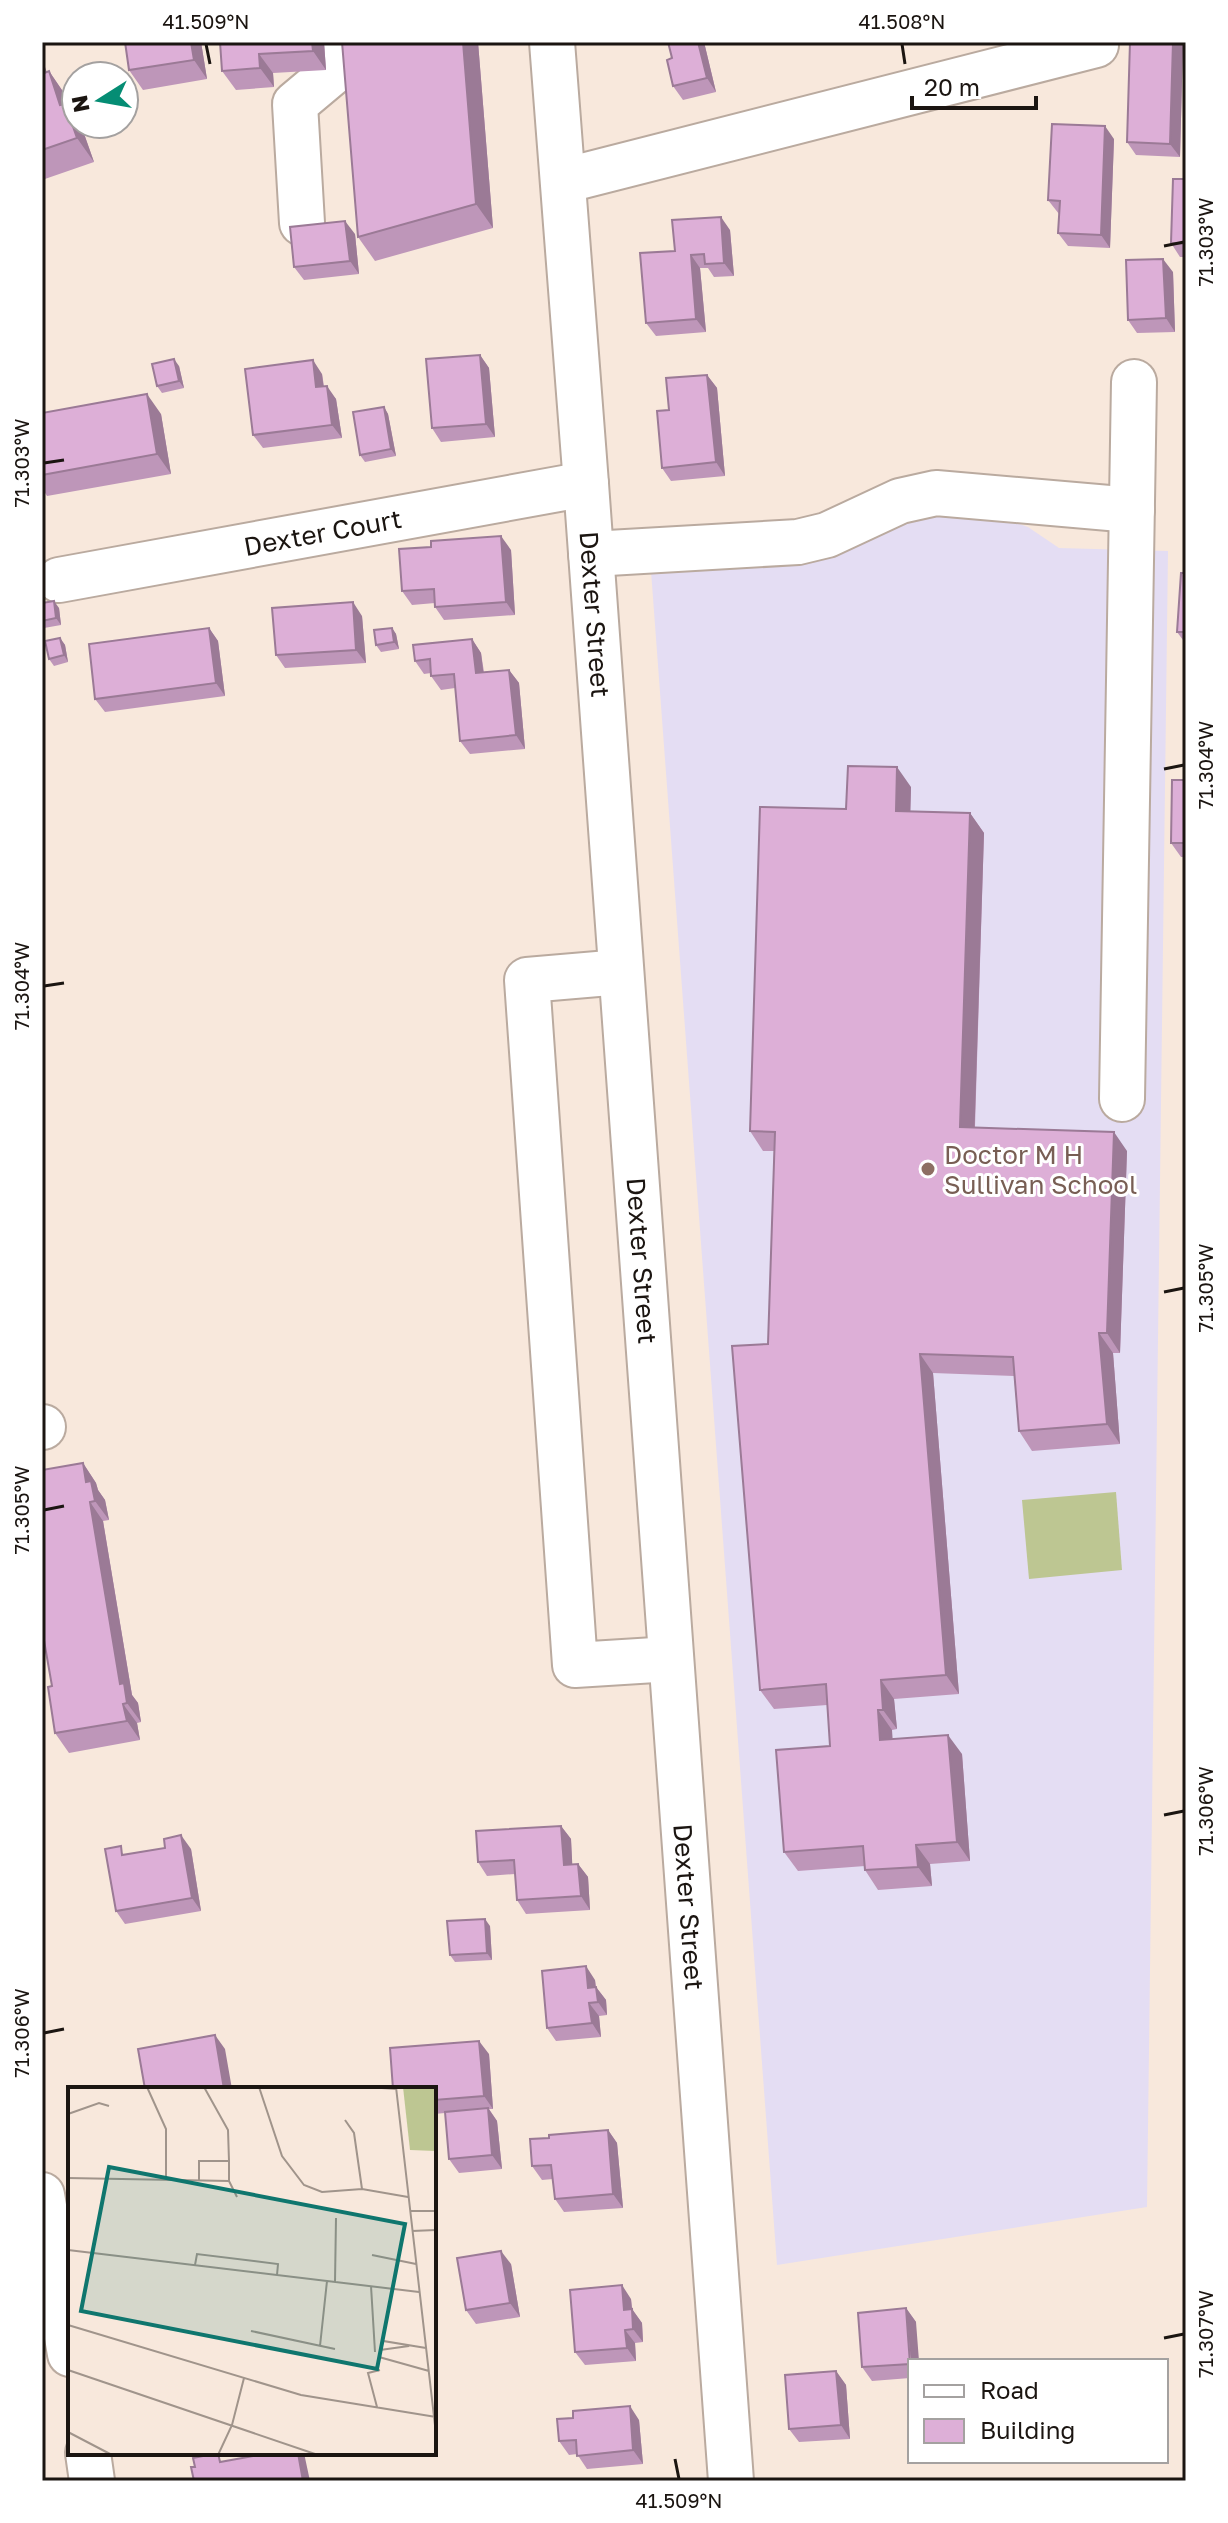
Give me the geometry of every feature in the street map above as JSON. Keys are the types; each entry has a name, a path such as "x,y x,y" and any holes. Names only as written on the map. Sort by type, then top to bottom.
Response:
{"street":[{"path":"302,223 295,104 332,73 329,42"},
{"name":"Dexter Street","path":"552,42 731,2481"},
{"path":"563,181 1096,45"},
{"path":"1122,1099 1134,382"},
{"name":"Dexter Court","path":"59,580 586,484"},
{"path":"591,554 798,542 827,535 900,501 936,493 1132,510"},
{"path":"621,972 527,980 575,1665 671,1659"},
{"path":"42,2195 68,2343"},
{"path":"88,2455 92,2481"}],"shaded area":[{"name":"Doctor M H Sullivan School","path":"983,511 1028,527 1059,548 1168,551 1147,2207 777,2265 651,571 943,513"}],"green space":[{"path":"1116,1492 1122,1570 1029,1579 1022,1500"}],"building":[{"path":"125,42 191,42 194,60 140,68 140,60 128,60"},
{"path":"220,42 312,42 313,51 259,54 260,68 222,71"},
{"path":"342,42 463,42 476,204 358,237"},
{"path":"668,42 698,42 707,78 673,86 667,60 672,58"},
{"path":"1130,42 1173,42 1170,144 1127,142"},
{"path":"49,71 60,105 60,140 71,140 42,150 42,74"},
{"path":"1052,124 1105,126 1101,235 1058,233 1060,201 1048,200"},
{"path":"1173,179 1186,179 1186,244 1171,243"},
{"path":"721,217 724,263 705,264 704,254 691,255 696,319 646,323 640,253 675,251 672,220"},
{"path":"345,221 350,261 294,267 290,227"},
{"path":"1163,259 1166,318 1128,320 1126,260"},
{"path":"480,355 486,424 432,428 426,359"},
{"path":"174,359 179,381 157,386 152,364"},
{"path":"313,360 316,387 327,386 332,425 253,435 245,369"},
{"path":"707,375 716,462 662,468 657,411 669,410 666,378"},
{"path":"147,394 157,454 42,475 42,413"},
{"path":"384,407 391,449 360,455 353,412"},
{"path":"501,536 506,602 435,607 434,589 402,591 399,549 431,547 431,541"},
{"path":"1181,573 1186,573 1186,632 1177,632"},
{"path":"54,601 56,618 42,621 42,603"},
{"path":"353,602 356,650 276,655 272,608"},
{"path":"209,628 216,683 95,699 89,644"},
{"path":"392,628 394,642 376,645 374,630"},
{"path":"60,638 64,655 49,659 45,641"},
{"path":"472,639 476,673 509,670 516,735 460,741 454,674 431,676 430,659 415,661 413,645"},
{"path":"848,766 897,767 896,811 970,813 960,1127 1114,1132 1107,1333 1099,1333 1107,1424 1019,1431 1013,1357 920,1354 946,1675 881,1680 883,1710 878,1710 880,1740 948,1735 957,1842 916,1845 918,1867 865,1870 863,1846 784,1852 776,1750 830,1746 826,1684 760,1690 732,1346 768,1344 775,1132 750,1131 760,807 846,809"},
{"path":"1172,780 1186,780 1186,843 1171,843"},
{"path":"83,1463 86,1482 91,1481 95,1501 90,1502 120,1684 124,1683 127,1703 123,1704 127,1721 55,1733 48,1687 52,1686 42,1629 42,1470"},
{"path":"561,1826 564,1865 578,1864 581,1896 517,1900 514,1860 478,1862 476,1831"},
{"path":"181,1835 192,1898 116,1911 105,1849 121,1846 122,1855 165,1848 164,1839"},
{"path":"485,1919 487,1953 450,1955 447,1921"},
{"path":"586,1966 588,1988 596,1987 598,2002 589,2003 592,2023 547,2028 542,1971"},
{"path":"215,2035 224,2087 145,2087 138,2049"},
{"path":"479,2041 484,2096 436,2100 436,2087 393,2087 390,2048"},
{"path":"488,2108 492,2155 449,2159 445,2112"},
{"path":"608,2130 613,2194 555,2199 551,2165 532,2166 530,2139"},
{"path":"501,2251 510,2303 466,2310 457,2258"},
{"path":"622,2285 624,2310 632,2309 633,2329 625,2330 627,2348 575,2352 570,2290"},
{"path":"906,2308 908,2364 862,2367 858,2313"},
{"path":"836,2371 841,2425 789,2429 785,2375"},
{"path":"630,2406 633,2450 577,2456 576,2440 559,2441 557,2419 573,2418 573,2411"},
{"path":"218,2455 220,2462 259,2455 298,2455 303,2481 194,2481 193,2458"}],"place":[{"name":"Doctor M H Sullivan School","path":"928,1169"}]}
